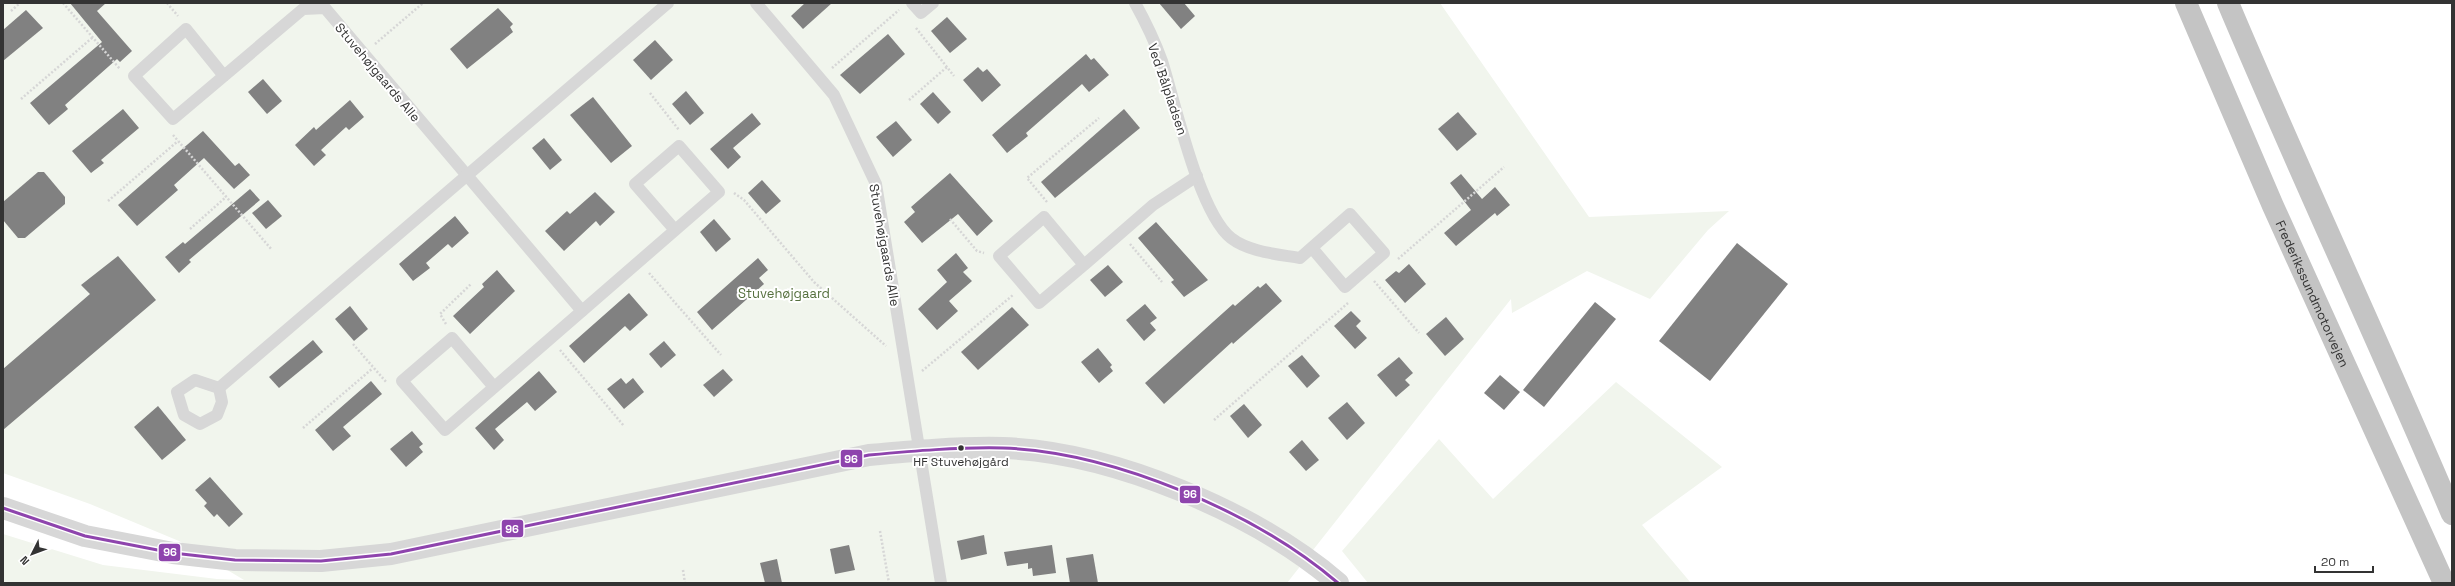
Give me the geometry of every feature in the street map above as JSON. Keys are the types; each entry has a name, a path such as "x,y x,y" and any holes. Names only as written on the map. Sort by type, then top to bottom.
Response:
{"highway":[{"name":"Frederikssundmotorvejen","path":"2186,3 2273,206 2369,422 2444,583"},
{"path":"2228,3 2291,153 2410,415 2452,514"},
{"path":"2410,415 2452,500"},
{"path":"2369,422 2431,583"}],"street":[{"path":"3,508 85,536 174,553 236,560 321,561 391,554 869,455 918,451 1003,448 1068,457 1137,474 1201,499 1256,526 1313,561 1338,583"}],"lane":[{"path":"219,388 668,3"},
{"name":"Stuvehøjgaards Alle","path":"756,3 834,95 876,184 940,583"},
{"path":"911,8 921,13 933,3"},
{"name":"Ved Bålpladsen","path":"1135,3 1161,59 1197,176 1214,216 1230,237 1248,248 1300,258 1350,214 1384,253 1345,287 1312,248"},
{"name":"Stuvehøjgaards Alle","path":"173,119 303,9 325,8 582,311"},
{"path":"173,119 134,76 186,29 224,76"},
{"path":"494,387 452,338 402,381 445,430 719,192 679,146 635,184 675,230"},
{"path":"1084,265 1044,217 999,256 1039,303 1084,265 1153,205 1197,176"}],"path":[{"path":"12,11 20,3"},
{"path":"63,3 122,71 134,76"},
{"path":"363,54 423,3"},
{"path":"820,78 911,8 916,28 954,76"},
{"path":"21,99 93,37"},
{"path":"909,100 947,67"},
{"path":"650,93 678,127 679,146"},
{"path":"1044,217 1047,202 1027,178 1099,118"},
{"path":"173,119 169,130 272,250"},
{"path":"108,201 178,141"},
{"path":"719,192 736,193 744,200 814,282 904,361"},
{"path":"190,229 226,197"},
{"path":"950,219 977,252 999,256"},
{"path":"1120,233 1162,282"},
{"path":"639,262 721,355"},
{"path":"1365,270 1419,333"},
{"path":"447,342 449,327 440,314 471,284"},
{"path":"907,383 1024,285"},
{"path":"551,338 624,426"},
{"path":"353,344 394,391 404,383"},
{"path":"303,428 373,368"},
{"path":"880,531 889,583"},
{"path":"683,570 685,583"}],"green space":[{"name":"Stuvehøjgaard","path":"3,3 1440,3 1589,217 1729,211 1708,230 1650,299 1587,271 1512,313 1511,299 1287,583 3,583 3,534 103,565 217,579 244,580 179,541 90,504 3,473"},
{"path":"1616,382 1722,467 1642,525 1691,583 1368,583 1342,551 1439,439 1493,499"}],"building":[{"path":"70,3 106,3 97,11 132,51 120,62 117,59 65,105 68,109 49,125 30,103 102,42"},
{"path":"805,3 832,3 803,29 791,16"},
{"path":"1159,3 1184,3 1195,16 1181,29"},
{"path":"498,8 513,24 510,27 513,32 467,69 450,49"},
{"path":"26,10 43,28 3,61 3,30"},
{"path":"947,17 967,39 950,53 931,31"},
{"path":"888,34 905,54 860,94 840,75"},
{"path":"655,40 673,60 651,80 633,60"},
{"path":"1086,54 1091,60 1094,58 1109,75 1089,92 1082,84 1026,133 1028,136 1007,153 992,135"},
{"path":"978,67 983,72 987,69 1001,85 982,102 963,80"},
{"path":"263,79 282,101 267,114 248,92"},
{"path":"686,91 704,113 690,125 672,104"},
{"path":"933,92 951,112 938,124 920,104"},
{"path":"593,97 632,146 611,163 570,115"},
{"path":"350,100 364,117 349,130 346,127 321,150 326,155 314,166 295,145 314,127 316,130"},
{"path":"123,109 139,128 101,160 104,163 91,173 72,151"},
{"path":"1124,109 1140,128 1055,198 1041,182"},
{"path":"1458,112 1477,134 1457,151 1438,129"},
{"path":"752,113 761,124 733,148 741,157 728,169 710,149"},
{"path":"896,121 912,140 893,157 876,137"},
{"path":"203,131 235,166 239,163 250,175 234,189 204,158 174,185 178,190 137,226 118,205"},
{"path":"544,138 562,160 550,170 532,148"},
{"path":"38,172 44,172 65,197 65,204 25,238 18,238 3,220 3,202"},
{"path":"950,173 993,221 977,236 958,214 922,243 904,222 915,212 911,207"},
{"path":"1461,174 1482,199 1495,187 1510,205 1497,216 1495,213 1456,246 1444,233 1471,210 1450,183"},
{"path":"762,180 781,201 766,214 748,193"},
{"path":"250,189 260,200 189,260 191,262 179,273 165,257 183,242 185,244"},
{"path":"595,192 615,212 600,226 596,221 564,251 545,231 567,211 570,214"},
{"path":"268,200 282,216 266,229 252,213"},
{"path":"455,216 469,233 452,248 448,244 426,263 430,268 413,281 399,264"},
{"path":"714,219 731,239 716,252 700,232"},
{"path":"1156,222 1208,280 1184,297 1171,282 1174,280 1138,238"},
{"path":"1737,243 1788,284 1710,381 1659,341"},
{"path":"956,253 968,268 963,272 972,281 949,301 958,311 937,330 918,309 947,282 937,270"},
{"path":"118,256 156,300 3,430 3,369 90,294 81,285"},
{"path":"758,258 768,270 759,278 764,284 712,330 697,312"},
{"path":"1409,264 1426,284 1405,303 1385,280 1396,271 1399,273"},
{"path":"1108,265 1123,282 1105,297 1090,280"},
{"path":"497,270 515,291 470,334 453,316 484,287 482,284"},
{"path":"1266,283 1282,301 1233,344 1232,342 1164,404 1145,383 1233,304 1235,306 1258,286 1260,288"},
{"path":"629,293 648,315 630,331 625,326 584,363 569,346"},
{"path":"1595,302 1616,319 1544,407 1523,390"},
{"path":"1145,304 1157,318 1150,323 1156,330 1144,341 1126,320"},
{"path":"350,306 368,329 354,341 335,319"},
{"path":"1012,307 1029,325 978,370 961,352"},
{"path":"1351,311 1361,321 1356,326 1367,338 1355,349 1334,326"},
{"path":"1446,317 1464,339 1445,356 1426,334"},
{"path":"313,340 323,352 279,388 269,377"},
{"path":"664,341 676,355 661,368 649,354"},
{"path":"1098,348 1112,365 1110,367 1113,371 1099,383 1081,362"},
{"path":"1302,355 1320,376 1307,388 1288,366"},
{"path":"1399,357 1413,373 1405,380 1410,385 1396,397 1377,375"},
{"path":"723,369 733,380 714,397 703,385"},
{"path":"539,371 557,392 535,411 527,402 495,429 504,440 494,450 475,428"},
{"path":"1500,375 1520,392 1504,410 1484,393"},
{"path":"621,378 626,384 633,378 644,392 624,409 607,389"},
{"path":"371,381 382,394 343,427 351,436 333,451 315,430"},
{"path":"1347,402 1365,423 1347,440 1328,418"},
{"path":"1244,404 1262,425 1248,438 1230,416"},
{"path":"158,406 186,440 162,460 134,427"},
{"path":"412,431 423,444 419,447 423,452 406,467 390,449"},
{"path":"1302,440 1319,460 1306,471 1289,452"},
{"path":"210,477 243,514 229,527 217,514 214,517 204,506 207,503 195,490"},
{"path":"984,535 987,554 961,560 957,541"},
{"path":"849,545 855,570 835,574 830,549"},
{"path":"1052,545 1056,573 1033,576 1032,568 1028,569 1028,563 1007,566 1004,552"},
{"path":"1093,554 1098,583 1070,583 1066,558"},
{"path":"777,559 782,583 765,583 760,563"}],"transit line":[{"name":"96","path":"3,508 85,536 173,553 235,560 321,561 391,554 869,455 952,449 1003,448 1046,452 1090,461 1135,474 1181,490 1225,510 1266,533 1304,557 1338,583"}],"place":[{"name":"HF Stuvehøjgård","path":"961,448"}]}
